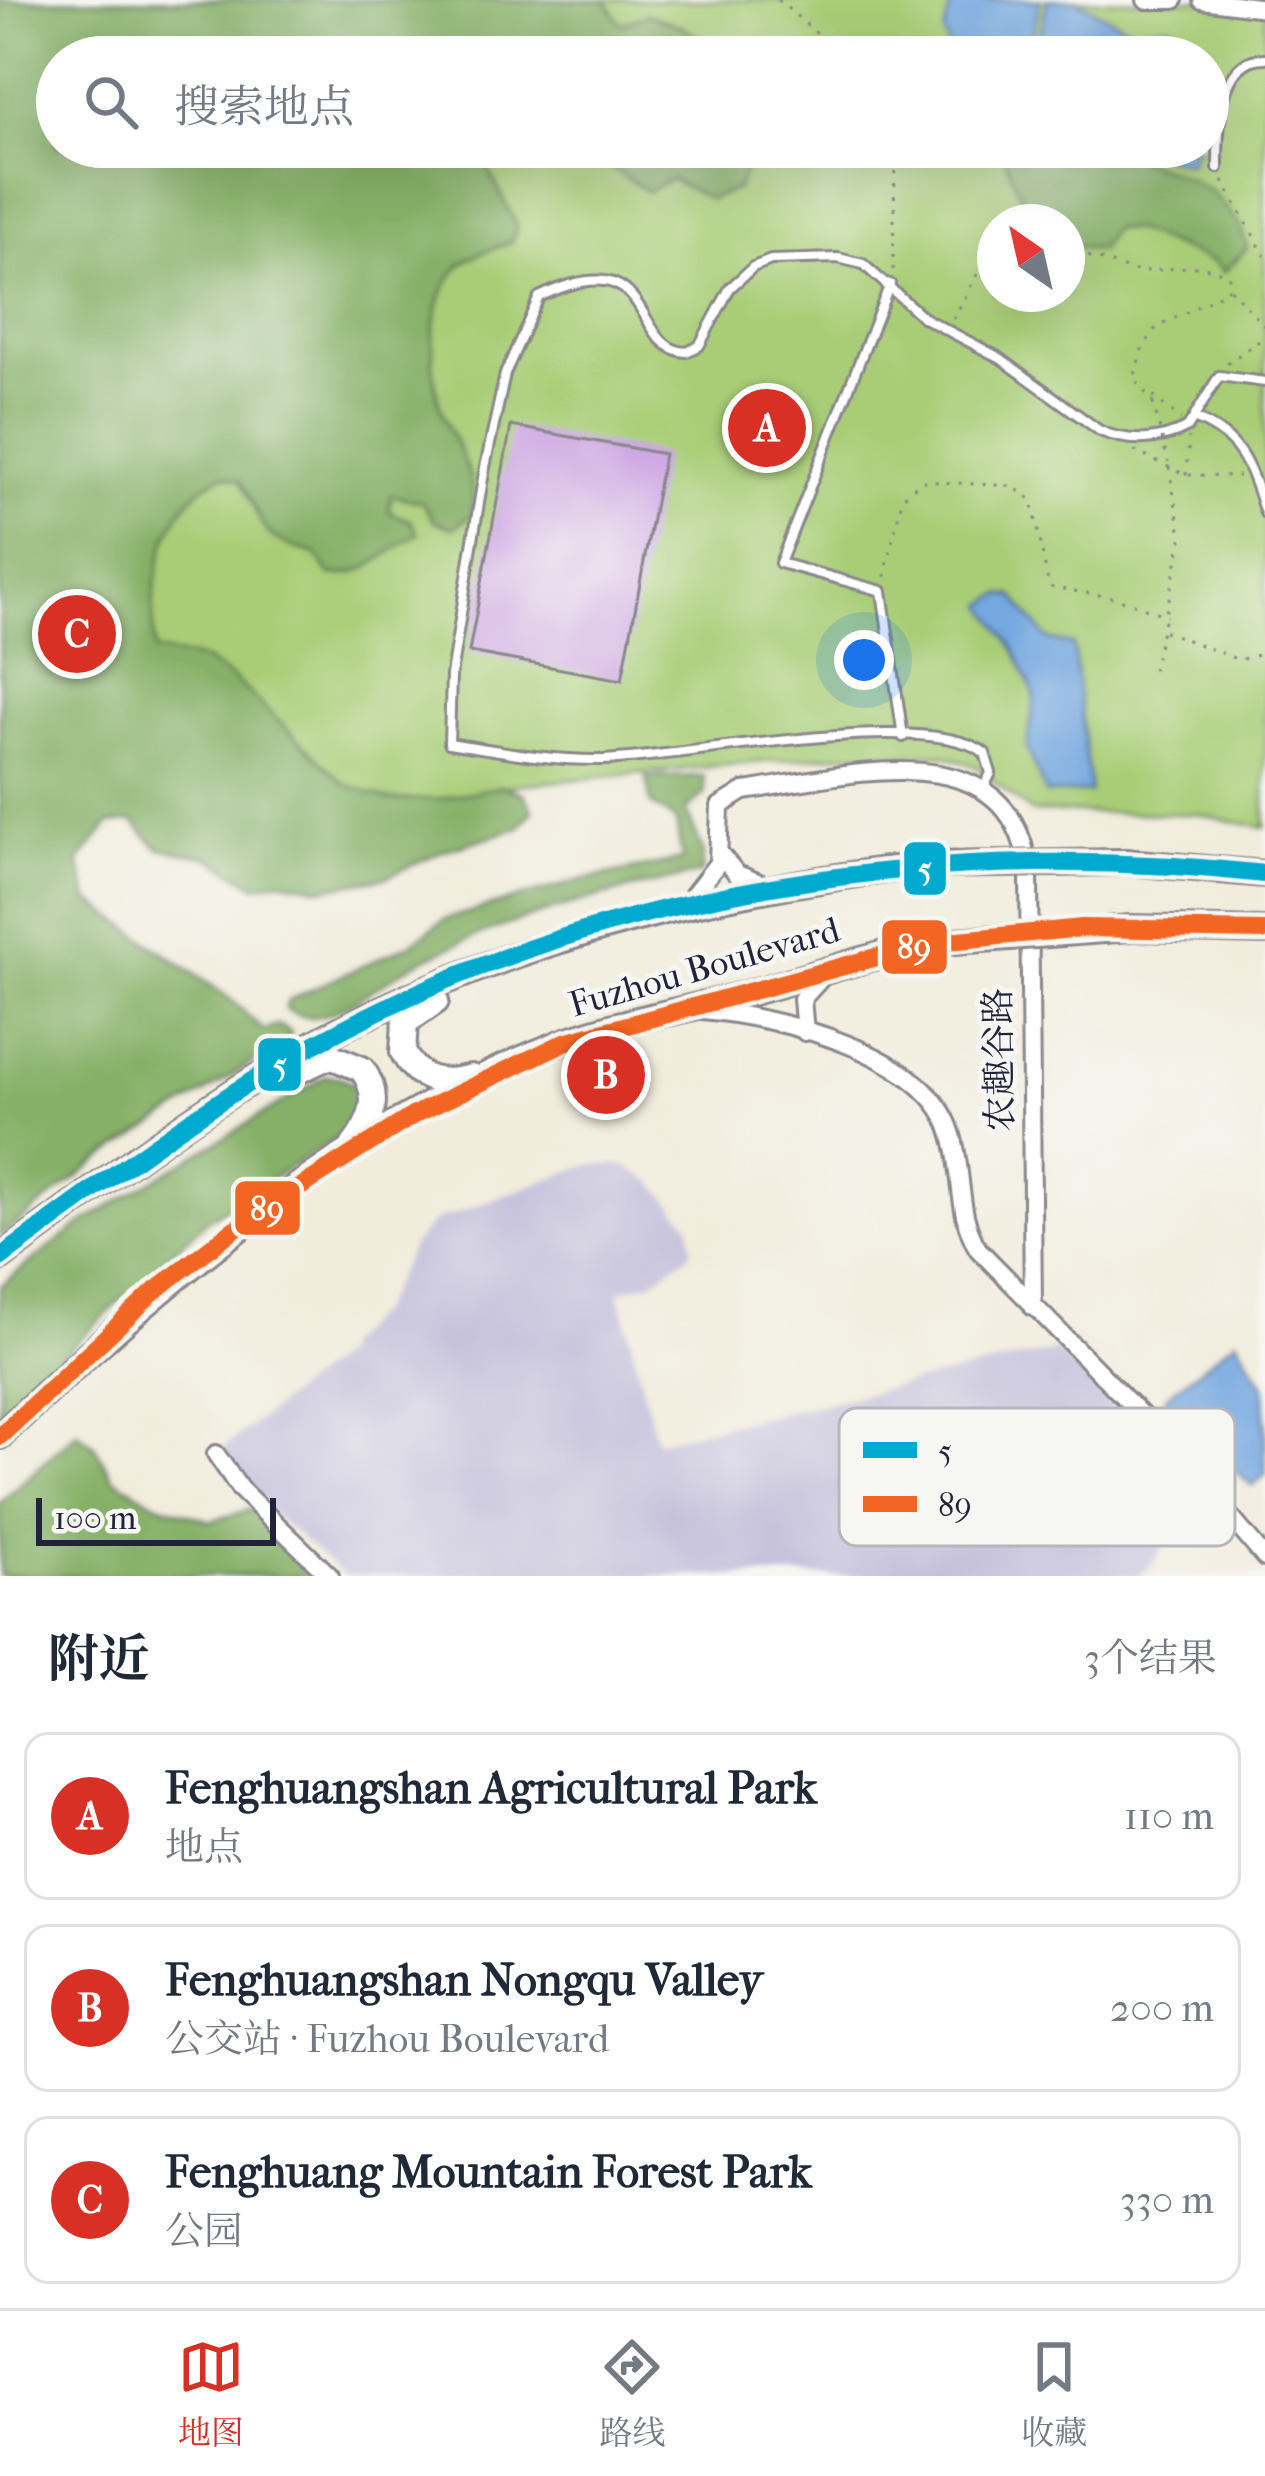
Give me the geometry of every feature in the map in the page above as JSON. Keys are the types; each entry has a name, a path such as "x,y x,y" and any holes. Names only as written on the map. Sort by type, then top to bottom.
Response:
{"main road":[{"name":"Fuzhou Boulevard","path":"0,1258 218,1102 342,1029 434,987 552,945 771,887 927,865 1126,862 1265,874"},
{"name":"Fuzhou Boulevard","path":"0,1436 156,1291 233,1230 344,1157 504,1068 598,1030 928,944 1131,928 1265,931"},
{"path":"504,1068 456,1081 422,1077 403,1052 405,1023 420,1008 552,945"},
{"path":"89,1193 330,1056 356,1064 374,1092 370,1119 344,1157"}],"street":[{"path":"1146,0 1174,0"},
{"path":"1202,0 1265,8"},
{"path":"680,909 710,881 720,854 716,814 726,800 744,791 902,769 947,774 982,792"},
{"name":"农趣谷路","path":"982,792 1008,814 1027,857 1033,1307"},
{"path":"720,854 737,874 771,887"},
{"path":"805,1032 800,1022 802,999 833,968"},
{"path":"684,1008 764,1018 805,1032 897,1069 933,1097 953,1136 968,1232 996,1272 1132,1408"},
{"path":"216,1454 240,1489 330,1576"},
{"path":"1235,1521 1265,1558"}],"lane":[{"path":"1229,89 1244,63 1265,58"},
{"path":"982,792 991,766 980,748 903,737 790,741 602,760 449,743 452,675 484,472 505,374 539,297 587,283 618,283 637,298 663,343 686,352 706,336 730,288 770,260 838,258 863,264 947,331 1000,358 1100,431 1119,438 1171,434 1196,419 1219,376 1265,382"},
{"path":"890,284 780,562 882,591 903,737"},
{"path":"1196,419 1226,434 1248,459 1265,513"}],"path":[{"path":"778,0 820,36"},
{"path":"890,284 896,168"},
{"path":"1218,168 1265,256"},
{"path":"1085,257 1125,269 1167,265 1219,270 1265,327"},
{"path":"947,331 977,275"},
{"path":"1153,670 1182,541 1154,403 1135,378 1142,349 1156,328 1214,302 1214,293 1229,288"},
{"path":"1219,376 1231,359 1265,337"},
{"path":"1119,438 1140,456 1186,475 1253,476"},
{"path":"882,591 902,498 910,488 921,481 1012,486 1032,500 1049,587 1117,598 1167,616"},
{"path":"1163,630 1239,660 1265,653"}],"shaded area":[{"path":"590,1164 625,1165 654,1183 691,1226 691,1253 650,1283 619,1291 656,1441 1057,1350 1114,1408 839,1408 839,1546 1163,1546 1140,1576 345,1576 241,1487 222,1449 343,1353 341,1347 379,1311 412,1246 434,1221"}],"green space":[{"path":"0,0 1265,0 1265,828 1196,814 1031,812 975,766 944,755 857,753 505,786 524,794 533,810 519,828 442,851 386,877 324,888 280,880 257,886 208,857 158,848 133,821 109,824 79,861 89,900 230,999 264,1031 277,1025 291,1032 288,1040 102,1158 0,1237"},
{"path":"0,0 606,0 621,24 647,14 679,25 697,36 36,36 36,168 488,168 517,226 511,242 472,257 454,272 438,308 433,351 436,392 468,473 473,514 453,528 434,520 422,502 391,495 389,512 411,521 418,534 367,568 330,575 315,553 272,536 240,480 223,475 185,505 172,526 157,575 153,627 155,651 205,660 236,681 345,784 389,800 438,799 501,786 524,794 533,810 519,828 442,851 386,877 324,888 280,880 257,886 208,857 158,848 133,821 109,824 79,861 89,900 230,999 264,1031 277,1025 291,1032 288,1040 102,1158 0,1237"},
{"path":"611,168 745,171 737,189 709,199 670,179 648,192"},
{"path":"1009,168 1162,168 1213,193 1240,225 1247,248 1224,272 1214,262 1134,230 1112,229 1099,250 1085,248 1085,204 1024,204"},
{"path":"704,776 705,794 686,810 703,851 702,873 591,899 483,934 414,964 332,1012 299,1016 285,1008 289,1000 410,944 445,919 582,880 682,860 676,821 651,804 646,777"},
{"path":"326,1076 348,1081 363,1099 354,1127 208,1219 0,1414 0,1286 78,1226"},
{"path":"77,1432 94,1445 113,1478 158,1504 211,1521 253,1509 321,1576 0,1576 0,1503"}],"water":[{"path":"952,0 1040,0 1033,36 944,33"},
{"path":"1047,0 1076,0 1129,28 1127,36 1040,36"},
{"path":"1170,25 1182,36 1137,36 1139,29"},
{"path":"1001,594 1014,596 1047,639 1073,645 1090,792 1046,794 1027,748 1035,696 1015,650 985,605"},
{"path":"1237,1339 1265,1387 1265,1475 1252,1486 1235,1470 1235,1408 1168,1408 1166,1396"}],"building":[{"path":"511,426 664,454 622,680 469,652"}],"transit line":[{"name":"5","path":"0,1258 165,1138 294,1056 447,980 559,939 673,907 790,884 909,869 1028,863 1265,874"},
{"name":"89","path":"0,1436 156,1290 233,1230 414,1115 565,1042 928,943 1082,928 1265,931"}],"place":[{"name":"Fenghuangshan Agricultural Park","path":"767,428"},
{"name":"Fenghuang Mountain Forest Park","path":"77,634"},
{"name":"Fenghuangshan Nongqu Valley","path":"606,1075"}]}
